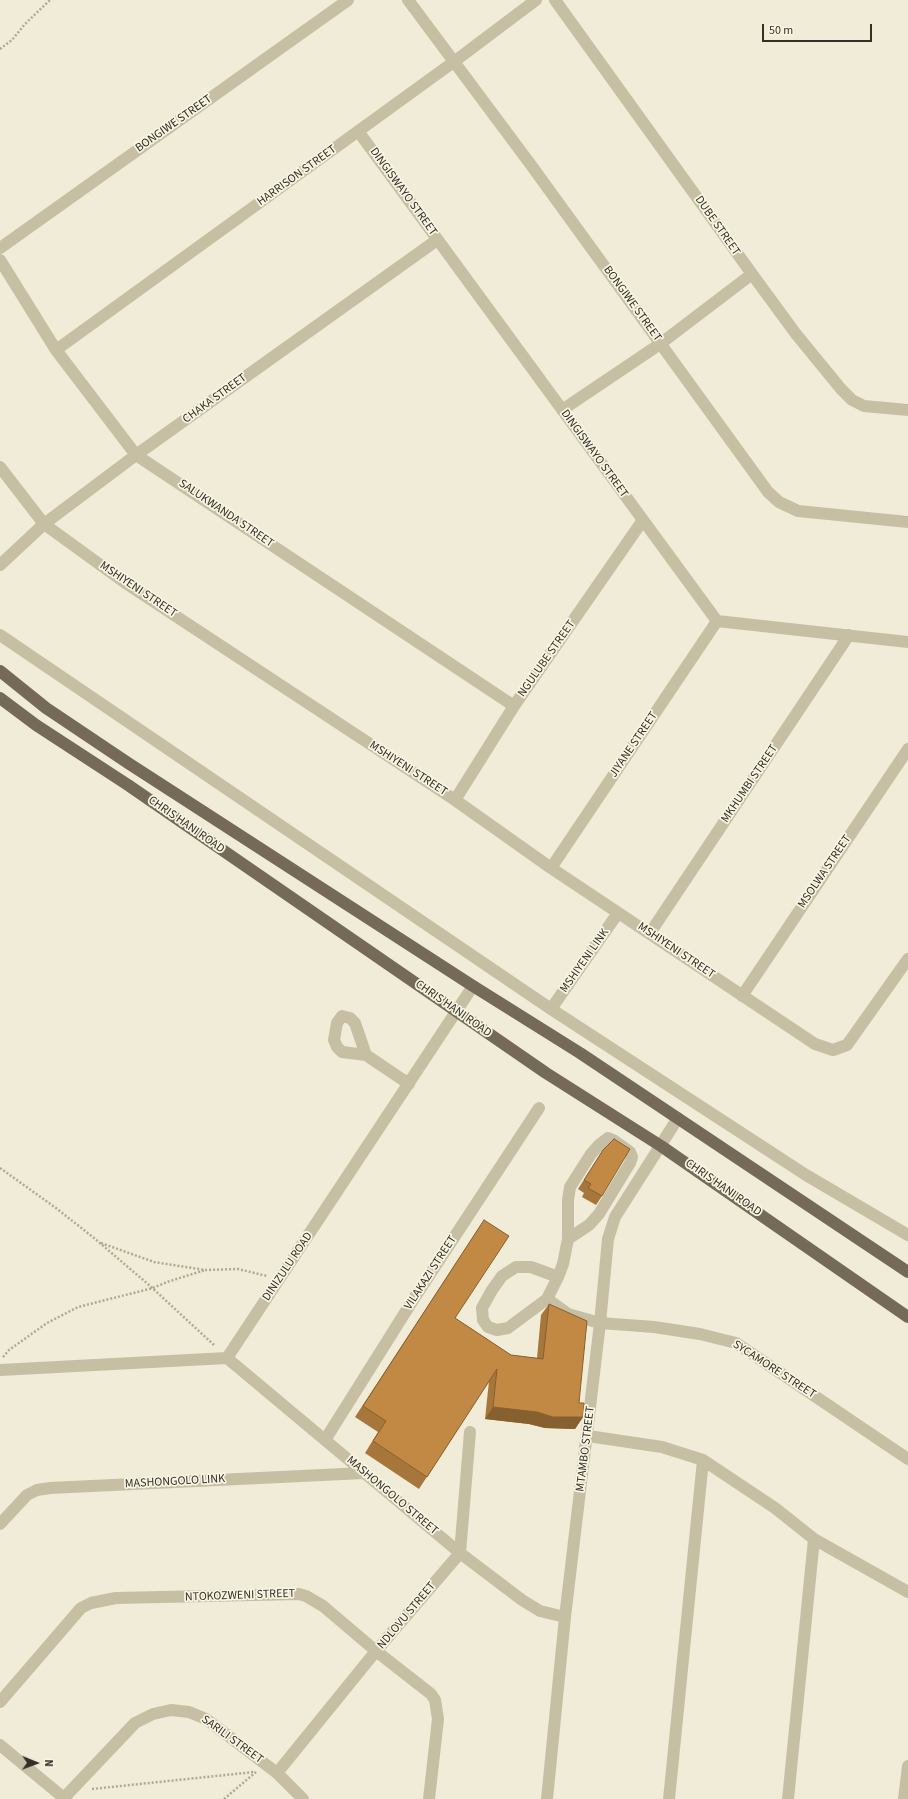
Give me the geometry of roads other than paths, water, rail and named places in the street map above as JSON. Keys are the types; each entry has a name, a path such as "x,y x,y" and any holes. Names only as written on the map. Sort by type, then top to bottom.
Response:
{"main road":[{"name":"CHRIS HANI ROAD","path":"0,671 46,708 109,750 473,986 580,1053 908,1272"},
{"name":"CHRIS HANI ROAD","path":"0,698 456,1012 546,1073 661,1146 908,1317"}],"street":[{"name":"BONGIWE STREET","path":"0,248 348,0"},
{"name":"BONGIWE STREET","path":"408,0 455,62 768,492 779,502 798,511 908,522"},
{"name":"HARRISON STREET","path":"56,350 455,62 536,0"},
{"name":"DUBE STREET","path":"555,0 796,334 852,400 864,406 908,410"},
{"name":"DINGISWAYO STREET","path":"358,131 717,621"},
{"name":"CHAKA STREET","path":"0,565 44,524 136,455 437,240"},
{"name":"SALUKWANDA STREET","path":"0,260 56,350 136,455 514,706"},
{"path":"562,410 660,344 752,274"},
{"name":"MSHIYENI STREET","path":"0,467 44,524 124,582 455,800 551,868 815,1044 833,1050 847,1045 908,959"},
{"name":"NGULUBE STREET","path":"455,800 514,706 643,520"},
{"path":"717,621 908,642"},
{"name":"JIYANE STREET","path":"551,868 717,621"},
{"path":"0,635 551,1009 806,1175 908,1235"},
{"name":"MKHUMBI STREET","path":"650,933 849,635"},
{"name":"MSOLWA STREET","path":"742,996 908,749"},
{"name":"MSHIYENI LINK","path":"551,1009 618,913"},
{"name":"DINIZULU ROAD","path":"227,1358 473,986"},
{"path":"366,1055 409,1084"},
{"name":"VILAKAZI STREET","path":"325,1440 413,1300 539,1108"},
{"name":"MTAMBO STREET","path":"547,1799 566,1618 588,1436 608,1239 615,1217 678,1118"},
{"path":"558,1277 531,1267 516,1267 502,1276 492,1290 482,1308 483,1320 488,1327 497,1330 508,1328 547,1299 558,1277 568,1239 568,1200 570,1187 584,1164 599,1145 608,1138 613,1140 630,1152 632,1157 630,1163 599,1214 589,1225 568,1239"},
{"name":"SYCAMORE STREET","path":"547,1299 568,1314 600,1323 654,1327 692,1332 736,1343 908,1459"},
{"path":"0,1370 227,1358"},
{"name":"MASHONGOLO STREET","path":"227,1358 460,1553 522,1600 540,1611 566,1618"},
{"path":"460,1553 470,1432"},
{"path":"588,1436 662,1447 703,1460 775,1508 814,1539 908,1592"},
{"path":"669,1799 703,1460"},
{"name":"MASHONGOLO LINK","path":"0,1524 27,1495 37,1490 50,1488 364,1473"},
{"path":"788,1799 814,1539"},
{"name":"NDLOVU STREET","path":"278,1773 376,1651 460,1553"},
{"name":"NTOKOZWENI STREET","path":"0,1702 81,1608 101,1600 116,1598 299,1594 311,1598 323,1606 376,1651 431,1694 435,1700 438,1719 429,1799"},
{"name":"SARILI STREET","path":"66,1796 135,1723 153,1714 171,1710 189,1712 206,1719 261,1768 278,1773 303,1799"},
{"path":"0,1745 66,1796"},
{"path":"904,1799 908,1766"}]}
